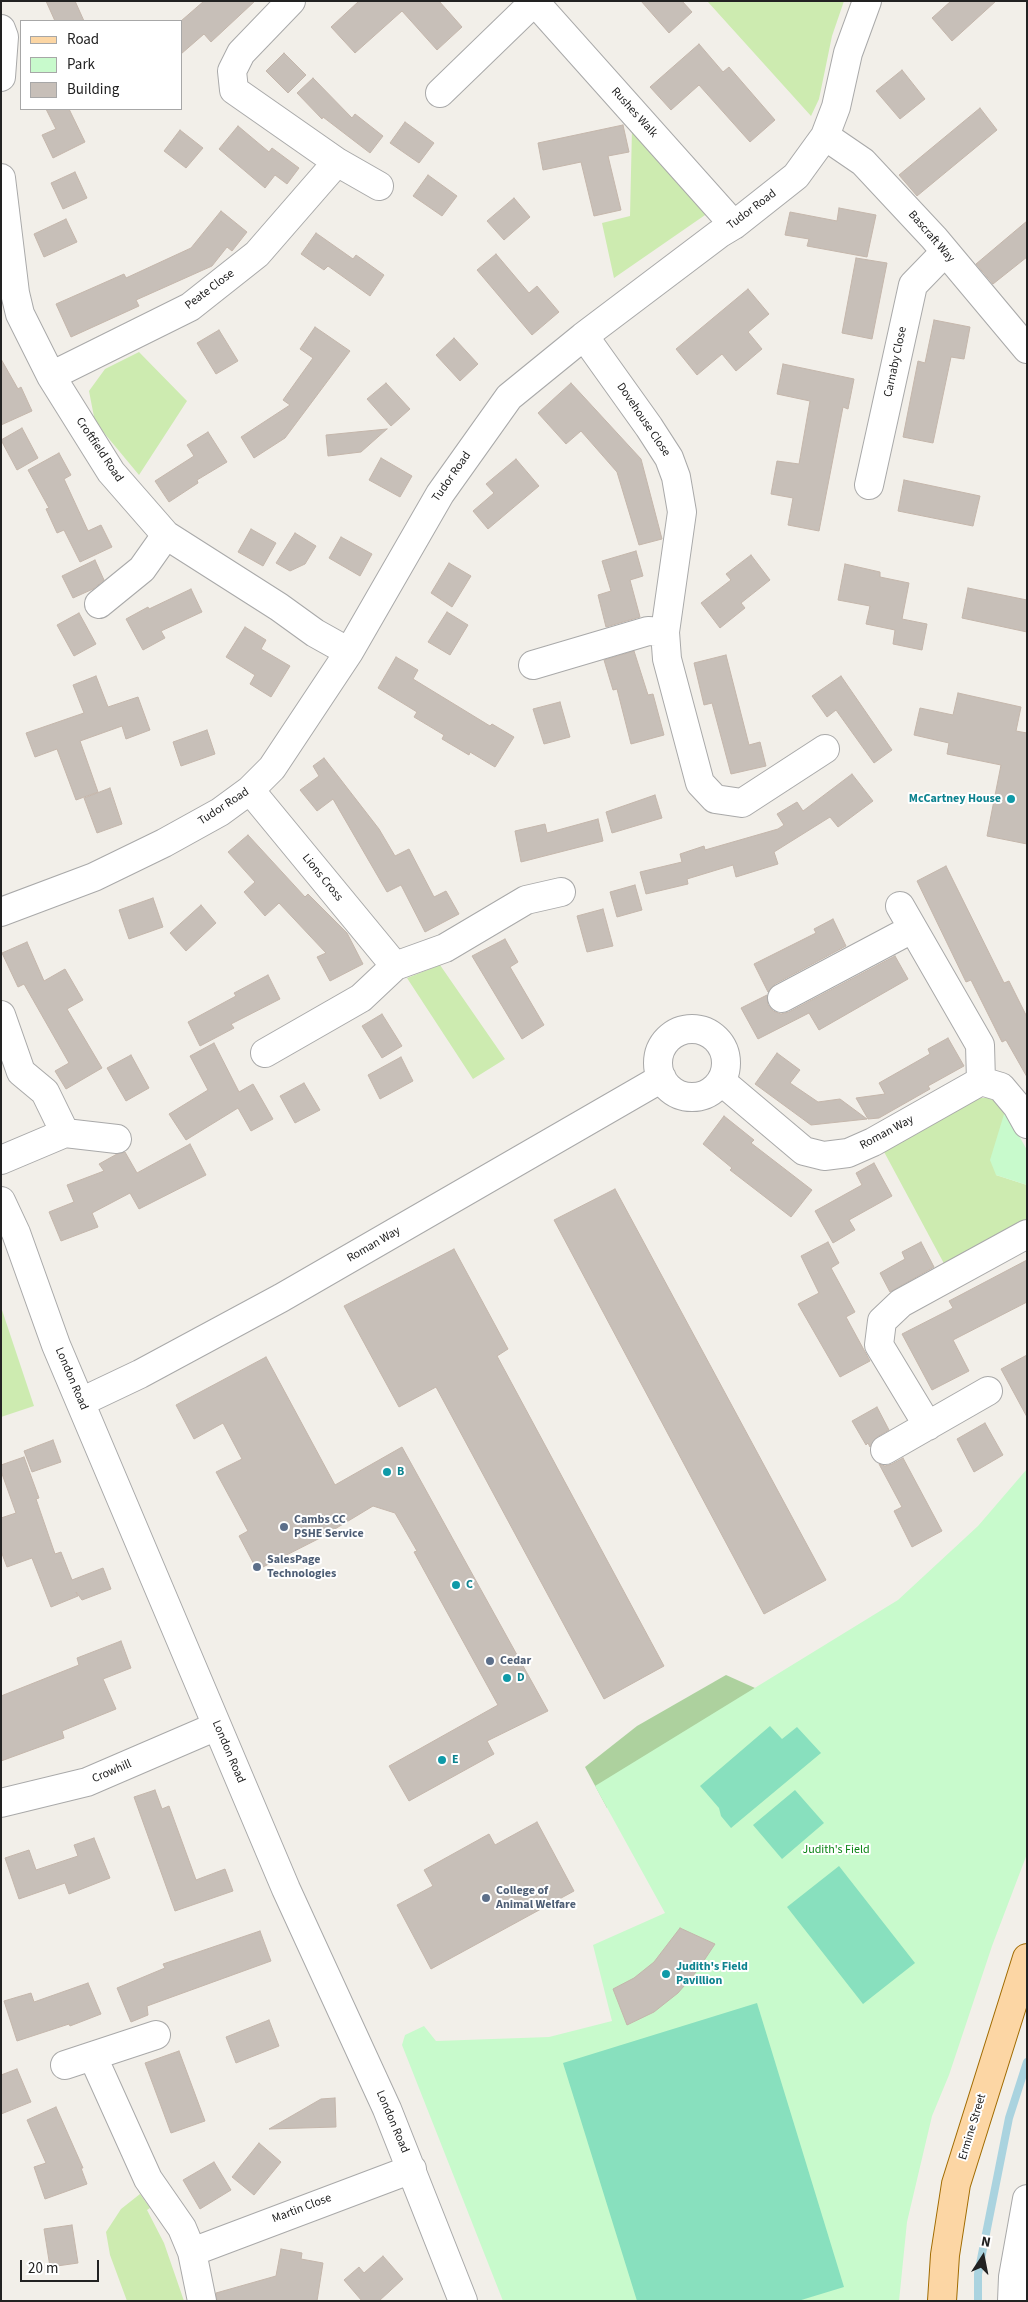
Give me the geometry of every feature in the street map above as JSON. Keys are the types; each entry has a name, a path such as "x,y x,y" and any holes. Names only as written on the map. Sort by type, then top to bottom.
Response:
{"main road":[{"name":"Ermine Street","path":"942,2301 945,2255 956,2184 1027,1958"}],"street":[{"path":"291,1 241,53 232,71 234,90 337,162 379,186"},
{"path":"440,93 534,1"},
{"name":"Rushes Walk","path":"534,1 734,225"},
{"name":"Tudor Road","path":"1,912 94,877 164,843 220,812 250,790 272,768 349,652 440,494 509,397 584,336 719,234 734,225 796,176 825,136 836,107 848,53 867,1"},
{"path":"1,29 4,37 1,77"},
{"name":"Bascraft Way","path":"825,136 863,162 945,252 1027,349"},
{"name":"Peate Close","path":"52,376 190,307 257,254 337,162"},
{"name":"Croftfield Road","path":"1,178 15,293 20,314 52,376 111,472 166,535 279,607 315,633 349,652"},
{"name":"Carnaby Close","path":"869,485 912,285 945,252"},
{"name":"Dovehouse Close","path":"584,336 650,427 669,458 676,477 682,512 665,632 667,659 700,783 715,800 742,802 825,749"},
{"path":"99,604 142,569 166,535"},
{"path":"532,665 648,631 665,632"},
{"name":"Lions Cross","path":"250,790 394,966"},
{"path":"265,1053 361,998 394,966 445,948 526,900 561,892"},
{"path":"782,998 906,918 980,1045 980,1081 1001,1087 1017,1106 1027,1124"},
{"path":"1,1015 21,1072 44,1092 65,1133"},
{"path":"696,1029 709,1033 716,1038 724,1050 726,1062 721,1081 713,1090 705,1094 693,1097 682,1096 670,1089 662,1078 658,1059 662,1046 676,1032 696,1029"},
{"name":"Roman Way","path":"81,1402 148,1369 281,1298 662,1078"},
{"name":"Roman Way","path":"721,1081 804,1150 824,1156 848,1153 873,1142 980,1081"},
{"path":"1,1160 65,1133 117,1139"},
{"name":"London Road","path":"1,1200 16,1234 56,1345 286,1889 356,2038 412,2168 463,2301"},
{"path":"928,1426 879,1345 882,1321 900,1303 1024,1243"},
{"path":"885,1450 988,1391"},
{"name":"Crowhill","path":"1,1803 87,1782 217,1726"},
{"path":"65,2065 156,2035"},
{"path":"94,2057 148,2179 182,2228 192,2252 202,2301"},
{"name":"Martin Close","path":"192,2252 412,2168"},
{"path":"1012,2301 1013,2277 1027,2199"}],"green space":[{"path":"844,1 832,36 819,99 811,116 708,2"},
{"path":"632,129 708,213 614,278 602,223 630,216"},
{"path":"139,352 187,401 139,475 95,422 89,391 105,369"},
{"path":"440,965 505,1059 473,1079 407,978"},
{"path":"976,1098 988,1098 1002,1104 1005,1111 996,1175 1027,1185 1027,1227 948,1271 882,1148"},
{"path":"1005,1111 1027,1150 1027,1185 996,1175 990,1160"},
{"path":"1,1307 34,1406 1,1417"},
{"name":"Judith's Field","path":"1027,1469 1027,1854 992,1946 949,2075 932,2116 907,2222 899,2301 503,2301 402,2045 405,2035 424,2026 436,2041 549,2037 612,2021 593,1945 665,1913 595,1786 898,1600 978,1526"},
{"path":"726,1675 755,1688 607,1808 585,1767 637,1726"},
{"path":"770,1726 782,1739 797,1727 821,1753 731,1828 721,1816 719,1808 700,1786"},
{"path":"795,1790 824,1823 782,1859 753,1825"},
{"path":"839,1866 915,1963 863,2004 787,1907"},
{"path":"757,2003 844,2287 798,2301 637,2301 563,2063"},
{"path":"140,2194 150,2208 147,2210 164,2243 184,2301 127,2301 110,2255 106,2232 121,2209"}],"building":[{"path":"46,1 75,1 84,20 55,20"},
{"path":"204,1 255,1 211,42 204,34 182,53 182,20"},
{"path":"359,1 439,1 462,27 437,50 402,11 355,53 331,27"},
{"path":"641,1 682,1 692,12 669,33"},
{"path":"951,1 996,1 952,41 932,18"},
{"path":"699,44 723,72 729,67 775,120 750,142 699,85 671,110 650,87"},
{"path":"284,53 306,75 288,93 266,71"},
{"path":"902,70 925,99 900,119 876,91"},
{"path":"313,78 352,118 355,114 383,136 370,153 323,117 322,119 297,93"},
{"path":"980,108 997,130 917,196 899,175"},
{"path":"46,110 69,110 85,142 53,158 42,135 56,129"},
{"path":"405,122 434,143 419,163 390,143"},
{"path":"623,125 629,152 608,156 621,210 594,216 581,162 543,170 538,143"},
{"path":"238,126 269,152 272,148 299,168 287,184 275,175 265,188 219,149"},
{"path":"180,130 203,148 186,168 164,151"},
{"path":"75,172 87,198 63,209 51,183"},
{"path":"428,175 457,196 442,216 413,196"},
{"path":"514,198 530,217 504,240 487,221"},
{"path":"839,208 876,215 867,257 807,246 809,239 785,235 790,212 837,221"},
{"path":"221,211 247,232 232,251 227,247 212,266 136,300 139,306 71,337 56,304 124,274 126,278 191,248"},
{"path":"66,219 77,242 44,257 34,234"},
{"path":"1027,221 1027,257 993,284 976,264"},
{"path":"316,233 353,259 356,255 384,275 370,296 328,266 324,270 301,254"},
{"path":"496,254 529,293 537,286 559,312 532,335 477,270"},
{"path":"856,258 887,263 872,339 842,333"},
{"path":"748,289 769,314 748,332 762,349 736,371 722,354 697,375 676,349"},
{"path":"934,320 970,327 964,359 951,357 933,443 903,437 918,361 925,363"},
{"path":"315,327 350,351 285,438 254,458 241,437 290,405 283,400 313,358 300,349"},
{"path":"219,330 238,361 216,374 197,343"},
{"path":"454,338 478,364 460,381 436,355"},
{"path":"1,359 18,389 21,387 32,411 1,425"},
{"path":"783,364 854,379 848,409 843,407 819,531 788,525 793,498 771,494 777,461 799,464 810,401 777,394"},
{"path":"386,383 410,409 391,426 367,399"},
{"path":"571,383 641,459 662,539 639,545 617,472 581,431 566,444 538,413"},
{"path":"22,428 38,458 17,470 1,440"},
{"path":"387,429 361,452 328,456 326,435"},
{"path":"208,432 227,462 197,480 198,483 169,502 155,481 194,456 187,445"},
{"path":"59,453 71,475 64,479 88,531 101,525 112,547 80,562 64,530 57,533 46,509 49,508 28,470"},
{"path":"381,458 412,476 400,497 369,480"},
{"path":"516,459 539,486 488,529 473,511 494,493 486,484"},
{"path":"904,480 980,496 973,526 898,511"},
{"path":"251,529 276,543 263,566 238,552"},
{"path":"295,533 316,546 305,564 290,571 276,563"},
{"path":"341,537 372,554 360,576 329,558"},
{"path":"636,551 643,576 630,580 640,617 606,627 598,595 611,591 602,561"},
{"path":"751,555 770,580 741,603 745,608 720,628 701,603 731,580 726,574"},
{"path":"95,560 104,580 93,589 73,598 62,576"},
{"path":"449,563 471,576 452,607 431,593"},
{"path":"845,564 880,572 880,577 909,583 902,619 927,624 922,650 893,644 895,630 866,624 870,606 838,600"},
{"path":"968,588 1027,600 1027,632 962,618"},
{"path":"191,589 202,612 161,631 165,638 143,650 126,619 148,607 149,609"},
{"path":"447,612 468,625 450,655 428,642"},
{"path":"79,613 96,644 74,656 57,625"},
{"path":"245,627 266,640 261,649 290,666 271,697 250,684 255,675 226,657"},
{"path":"634,651 648,695 653,694 664,735 631,744 617,689 613,690 604,660"},
{"path":"726,655 749,745 760,742 766,766 731,774 712,703 704,705 694,663"},
{"path":"396,657 418,670 413,679 490,726 492,724 514,737 495,767 470,752 469,755 442,739 444,735 414,717 417,712 378,688"},
{"path":"96,676 108,707 138,697 150,730 126,739 122,726 80,741 98,792 76,800 57,749 35,757 26,733 84,713 73,685"},
{"path":"841,676 892,750 874,763 836,710 827,717 812,696"},
{"name":"McCartney House","path":"958,693 1021,707 1016,731 1027,733 1027,844 987,836 1001,765 947,754 949,743 914,735 920,708 953,715"},
{"path":"560,702 570,737 544,744 533,709"},
{"path":"207,730 215,754 181,766 173,742"},
{"path":"324,758 379,829 395,856 409,849 434,897 446,891 459,914 425,932 401,885 387,892 333,799 317,811 300,790 319,776 313,766"},
{"path":"852,774 873,801 838,827 830,817 774,852 778,864 736,877 733,865 687,879 688,884 646,894 640,872 682,862 680,854 704,846 705,850 778,829 784,825 777,814 797,802 803,811"},
{"path":"110,788 122,824 97,833 84,798"},
{"path":"655,795 662,818 612,833 606,812"},
{"path":"598,819 603,841 521,862 515,831 545,824 547,833"},
{"path":"248,835 305,897 308,894 347,933 363,964 330,981 317,957 326,953 279,903 265,916 244,892 255,882 228,852"},
{"path":"946,866 1004,983 1009,981 1027,1017 1027,1077 1006,1040 1002,1042 971,980 966,982 917,881"},
{"path":"635,885 642,910 617,917 610,892"},
{"path":"153,898 163,927 129,939 119,910"},
{"path":"201,905 216,923 186,951 170,933"},
{"path":"603,909 613,946 587,952 577,916"},
{"path":"833,919 846,946 775,984 768,992 754,964 816,933 814,929"},
{"path":"505,939 518,962 510,967 544,1025 522,1039 472,956"},
{"path":"27,942 44,981 65,969 83,1000 67,1009 102,1068 66,1089 55,1071 69,1063 24,984 18,987 2,953"},
{"path":"895,956 908,979 819,1030 809,1013 758,1039 741,1008 767,995 768,1005 773,1011 781,1014 789,1012"},
{"path":"268,975 280,999 231,1024 234,1028 200,1046 188,1022 236,996 234,993"},
{"path":"382,1014 402,1046 382,1058 362,1026"},
{"path":"948,1038 964,1066 928,1086 930,1089 879,1118 868,1119 856,1098 885,1094 879,1083 930,1054 928,1049"},
{"path":"214,1043 239,1092 253,1084 273,1119 251,1131 238,1108 186,1140 169,1114 208,1090 190,1056"},
{"path":"777,1053 800,1070 790,1083 818,1102 840,1099 867,1119 811,1125 755,1084"},
{"path":"131,1055 149,1088 126,1101 107,1068"},
{"path":"401,1057 413,1081 380,1099 368,1075"},
{"path":"304,1083 320,1110 295,1123 280,1096"},
{"path":"724,1116 754,1140 751,1143 812,1190 791,1217 730,1170 732,1168 703,1144"},
{"path":"190,1144 206,1175 139,1209 130,1193 92,1213 98,1227 61,1241 49,1212 74,1202 67,1185 104,1171 99,1164 117,1154 125,1152 137,1173"},
{"path":"874,1163 892,1196 849,1220 855,1230 833,1243 815,1211 862,1185 856,1173"},
{"path":"615,1189 826,1580 764,1614 554,1220"},
{"path":"828,1242 839,1263 831,1268 855,1312 846,1317 870,1361 840,1377 798,1304 819,1293 801,1256"},
{"path":"921,1242 934,1267 890,1292 880,1273 905,1259 902,1252"},
{"path":"454,1249 508,1349 497,1356 664,1666 604,1699 436,1387 399,1407 344,1306"},
{"path":"1027,1260 1027,1302 953,1340 969,1371 932,1390 902,1334 953,1308 949,1301"},
{"path":"1027,1355 1027,1417 1001,1369"},
{"path":"266,1357 335,1485 402,1447 548,1711 487,1741 494,1754 409,1801 389,1766 498,1705 414,1552 417,1551 395,1513 373,1506 320,1538 257,1570 239,1536 248,1531 216,1472 242,1459 223,1423 194,1439 176,1405"},
{"path":"877,1407 889,1430 877,1437 870,1447 868,1443 866,1445 852,1421"},
{"path":"985,1423 1003,1455 974,1472 957,1439"},
{"path":"53,1440 61,1462 32,1472 24,1451"},
{"path":"24,1457 39,1498 36,1499 55,1554 61,1552 72,1580 103,1568 111,1589 82,1600 76,1592 78,1596 51,1607 32,1558 7,1567 1,1551 1,1518 16,1513 1,1471 1,1465"},
{"path":"903,1458 942,1531 912,1547 894,1511 902,1507 879,1464 885,1466"},
{"path":"121,1641 131,1668 103,1679 116,1709 62,1731 64,1738 1,1761 1,1696 79,1665 77,1658"},
{"path":"155,1790 162,1809 169,1806 196,1880 225,1869 233,1891 175,1911 134,1797"},
{"name":"College of Animal Welfare","path":"537,1822 574,1891 431,1969 397,1905 433,1886 424,1870 489,1834 495,1845"},
{"path":"94,1838 110,1878 69,1894 65,1883 19,1899 5,1858 29,1850 36,1870 78,1856 74,1845"},
{"name":"Judith's Field Pavillion","path":"680,1928 715,1944 697,1971 678,1993 654,2012 627,2025 613,1989 634,1978 654,1962"},
{"path":"260,1931 271,1961 147,2006 148,2015 131,2022 117,1988 165,1968 163,1964"},
{"path":"88,1983 101,2014 70,2026 69,2024 17,2041 4,2001 31,1993 34,2002"},
{"path":"269,2020 279,2046 236,2063 226,2037"},
{"path":"179,2051 205,2121 171,2133 145,2063"},
{"path":"17,2069 31,2102 1,2114 1,2075"},
{"path":"335,2098 336,2127 269,2129 321,2099"},
{"path":"56,2107 83,2168 81,2168 87,2184 45,2199 34,2167 46,2163 27,2120"},
{"path":"259,2143 281,2162 254,2195 232,2177"},
{"path":"214,2162 231,2190 200,2209 183,2180"},
{"path":"72,2225 78,2263 50,2267 44,2229"},
{"path":"281,2249 302,2253 301,2259 323,2263 317,2301 217,2301 216,2293 276,2276"},
{"path":"383,2256 403,2279 379,2301 362,2301 344,2280 359,2267 364,2273"}],"waterway":[{"path":"978,2301 978,2274 1009,2118 1027,2062"}],"place":[{"name":"McCartney House","path":"1011,799"},
{"name":"B","path":"387,1472"},
{"name":"Cambs CC PSHE Service","path":"284,1527"},
{"name":"SalesPage Technologies","path":"257,1567"},
{"name":"C","path":"456,1585"},
{"name":"Cedar","path":"490,1661"},
{"name":"D","path":"507,1678"},
{"name":"E","path":"442,1760"},
{"name":"College of Animal Welfare","path":"486,1898"},
{"name":"Judith's Field Pavillion","path":"666,1974"}]}
